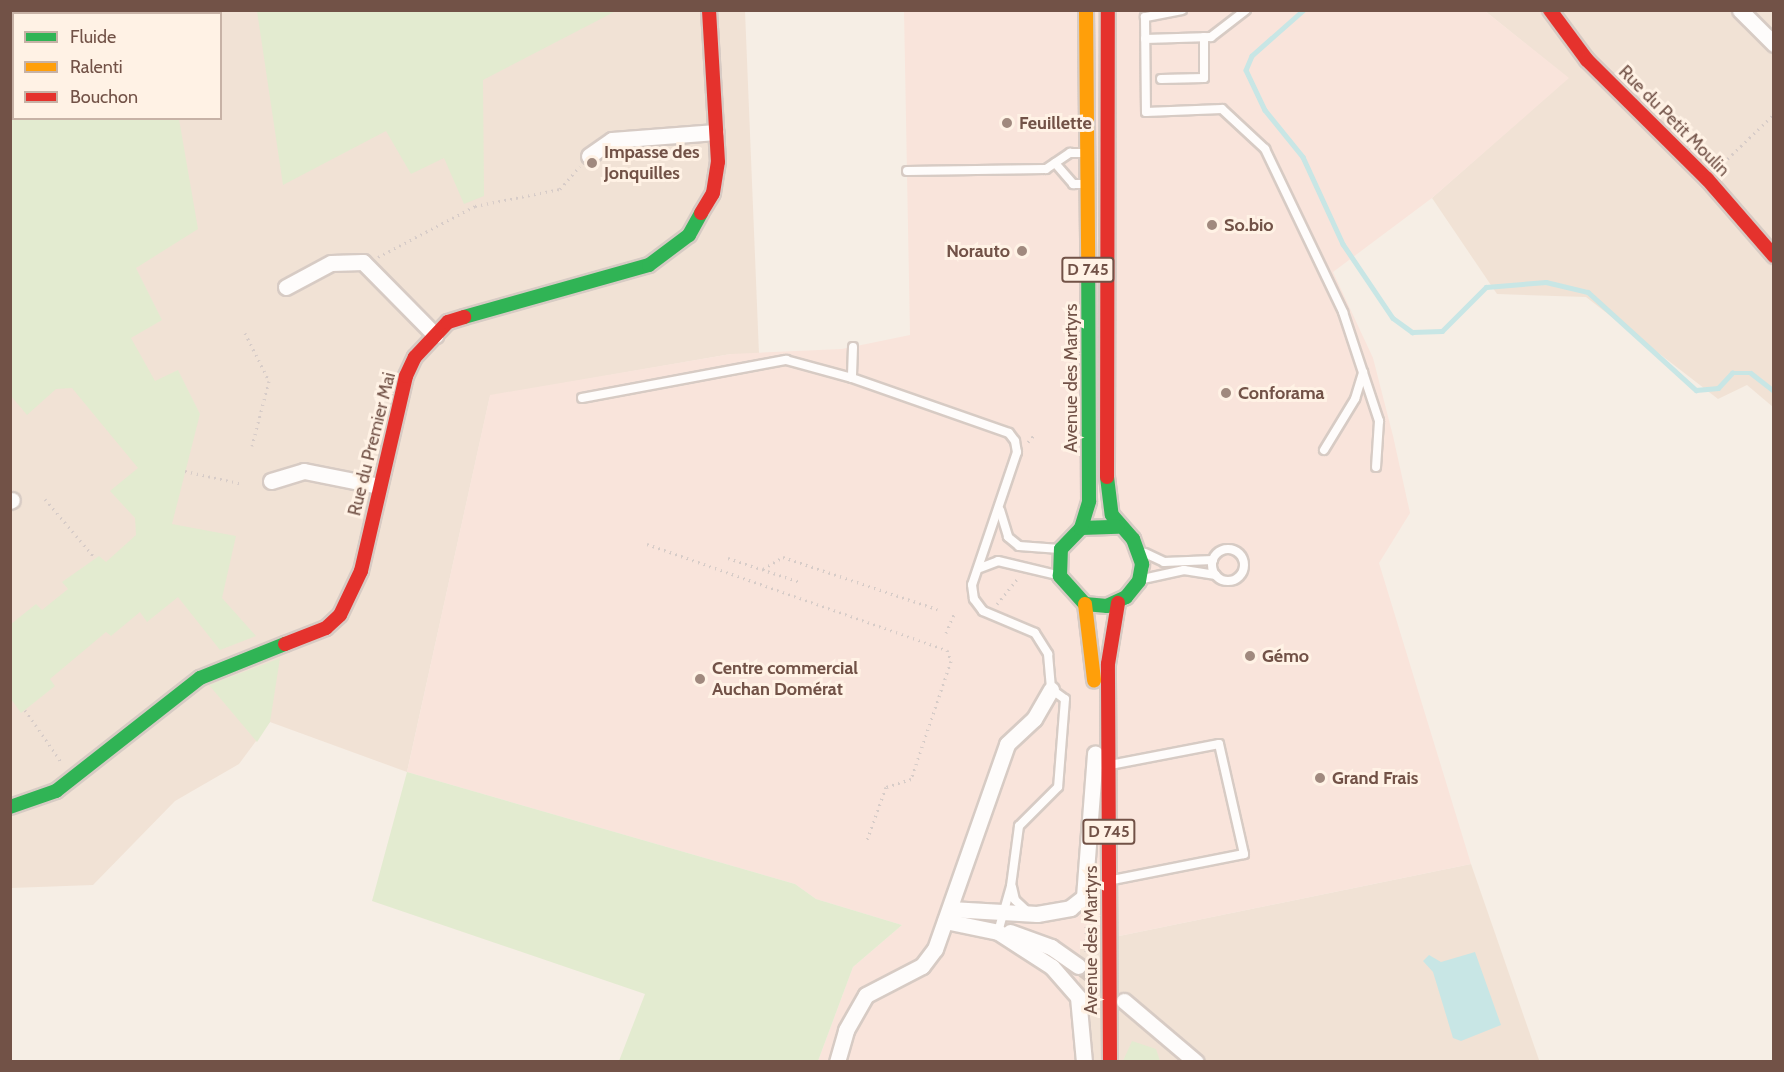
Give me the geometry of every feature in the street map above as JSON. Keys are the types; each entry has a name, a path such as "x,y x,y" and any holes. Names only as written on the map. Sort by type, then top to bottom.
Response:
{"main road":[{"name":"Rue du Premier Mai","path":"10,807 56,791 200,678 326,628 340,615 361,571 406,376 435,334 474,311 649,265 671,253 702,218 712,193 716,132 709,10"},
{"name":"Avenue des Martyrs","path":"1081,528 1089,501 1086,10"},
{"name":"Avenue des Martyrs","path":"1108,10 1105,245 1107,479 1118,527"},
{"name":"Rue du Petit Moulin","path":"1550,10 1587,60 1707,179 1773,256"},
{"path":"1118,527 1138,547 1138,581 1118,603 1085,604 1060,576 1061,549 1081,528 1118,527"},
{"name":"Avenue des Martyrs","path":"1110,1031 1107,664 1118,603"},
{"name":"Avenue des Martyrs","path":"1085,604 1094,649 1099,1062"}],"street":[{"path":"1740,10 1773,44"},
{"path":"589,156 612,140 716,132"},
{"path":"286,287 331,263 348,259 369,265 435,334"},
{"path":"271,481 304,471 379,486"},
{"path":"837,1062 846,1030 866,995 922,966 948,915 1007,744 1034,718 1051,689"},
{"path":"948,915 1031,913 1070,908 1087,889 1088,789 1095,753"},
{"path":"948,915 998,932 1030,949 1078,997 1084,1062"},
{"path":"998,932 1028,936 1082,963"},
{"path":"1125,1001 1196,1062"},
{"path":"1110,1031 1112,1062"}],"lane":[{"path":"1182,10 1145,17 1146,112 1222,110 1265,149 1343,312 1379,421 1376,467"},
{"path":"1145,39 1204,37 1246,10"},
{"path":"1161,79 1204,78 1204,37"},
{"path":"907,171 1046,169 1070,153 1087,153"},
{"path":"1055,163 1073,184 1088,184 1105,245"},
{"path":"852,378 853,347"},
{"path":"582,398 786,360 852,378 1009,433 1017,452 980,568 972,585 978,606 1035,633 1048,654 1051,689 1065,699 1059,787 1019,826 1011,886 998,932"},
{"path":"1324,450 1355,399 1363,371"},
{"path":"1000,507 1008,537 1019,546 1061,549"},
{"path":"1138,547 1164,562 1213,560 1227,549 1243,561 1236,579 1194,570 1156,572 1138,581"},
{"path":"1213,560 1216,575"},
{"path":"980,568 998,561 1060,576"},
{"path":"1108,765 1219,744 1244,854 1109,881"},
{"path":"1011,886 1015,900 1031,913"}],"path":[{"path":"1707,179 1773,114"},
{"path":"369,265 404,241 475,206 560,189 589,156"},
{"path":"245,333 269,381 252,446"},
{"path":"1028,442 1035,434"},
{"path":"185,471 243,484"},
{"path":"45,499 95,558"},
{"path":"647,544 947,650 951,662 911,779 886,787 866,843"},
{"path":"763,569 783,557 937,609"},
{"path":"728,558 800,582"},
{"path":"992,610 1022,573"},
{"path":"946,633 954,615"},
{"path":"25,710 67,769"},
{"path":"1082,963 1086,906"}],"shaded area":[{"path":"10,11 745,11 759,354 731,354 490,396 407,772 270,722 239,764 175,801 93,885 11,888"},
{"path":"904,11 1485,11 1569,78 1432,198 1333,272 1373,358 1410,513 1379,563 1471,864 1080,944 1077,1061 818,1061 853,967 902,925 816,899 795,884 407,772 490,395 731,354 842,349 910,335"},
{"path":"1485,11 1773,11 1773,407 1747,385 1718,399 1586,297 1497,294 1432,198 1568,78"},
{"path":"1471,864 1539,1060 1077,1062 1080,944"}],"green space":[{"path":"11,10 67,12 12,12 12,120 179,120 198,229 136,268 162,320 131,338 155,381 178,370 200,414 172,524 236,536 222,598 256,636 220,650 178,597 147,622 140,612 111,636 106,632 50,679 55,686 21,713 11,699 11,624 36,604 42,610 68,589 62,582 99,556 106,562 136,535 135,518 110,491 138,468 72,388 56,389 27,415 11,396"},
{"path":"257,10 616,11 483,80 484,196 464,204 444,158 411,174 386,131 283,185"},
{"path":"280,658 270,722 257,742 209,685"},
{"path":"407,772 795,884 816,899 902,925 853,967 818,1061 619,1061 645,994 372,901"},
{"path":"1132,1041 1156,1049 1160,1061 1123,1061"}],"water":[{"path":"1475,952 1501,1025 1461,1041 1453,1038 1433,972 1423,961 1429,955 1441,962"}],"waterway":[{"path":"1304,10 1252,56 1246,70 1265,110 1303,157 1343,244 1393,318 1412,332 1442,331 1486,287 1546,282 1588,292 1696,390 1718,388 1732,373 1751,373 1774,391"}],"tunnel":[{"path":"1078,966 1114,993"}],"traffic: fast":[{"path":"464,317 649,265 689,235 701,213"},
{"path":"1081,528 1089,501 1088,261"},
{"path":"1107,477 1112,515 1133,539 1142,564 1139,581 1126,597 1107,606 1085,604 1060,576 1061,549 1081,528 1118,527"},
{"path":"10,807 56,791 200,678 285,644"}],"traffic: slow":[{"path":"1086,10 1088,261"},
{"path":"1085,604 1094,680"}],"traffic: jam":[{"path":"701,213 713,193 718,162 709,10"},
{"path":"1107,477 1108,10"},
{"path":"1550,10 1587,60 1707,179 1774,256"},
{"path":"285,644 326,628 340,615 361,571 406,376 415,357 448,322 464,317"},
{"path":"1110,1062 1108,664 1118,603"}],"place":[{"name":"Feuillette","path":"1007,123"},
{"name":"Impasse des Jonquilles","path":"592,163"},
{"name":"So.bio","path":"1212,225"},
{"name":"Norauto","path":"1022,251"},
{"name":"Conforama","path":"1226,393"},
{"name":"Gémo","path":"1250,656"},
{"name":"Centre commercial Auchan Domérat","path":"700,679"},
{"name":"Grand Frais","path":"1320,778"}]}
